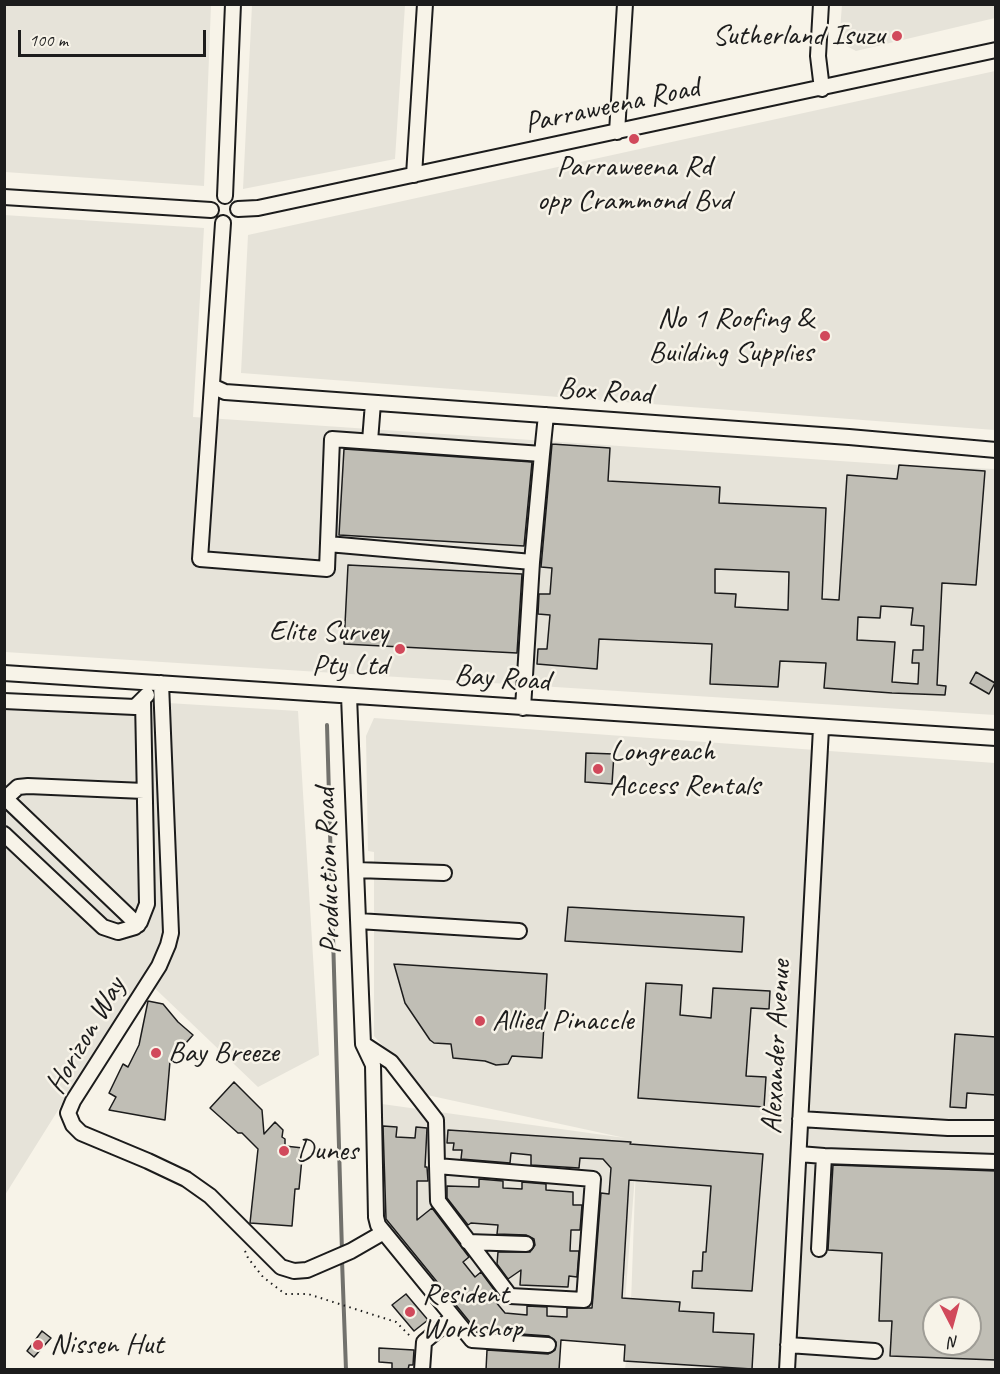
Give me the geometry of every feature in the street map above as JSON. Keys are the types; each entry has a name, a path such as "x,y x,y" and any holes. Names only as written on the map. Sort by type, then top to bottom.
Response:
{"street":[{"path":"225,196 233,4"},
{"path":"414,175 425,4"},
{"path":"617,132 625,4"},
{"path":"821,4 818,56 822,89"},
{"name":"Parraweena Road","path":"238,209 258,208 996,50"},
{"path":"211,210 217,199 225,196 232,198 238,209 232,220 223,223"},
{"path":"4,197 211,210"},
{"path":"211,210 215,218 223,223"},
{"path":"223,223 200,559 327,569 332,439 542,454"},
{"name":"Box Road","path":"212,386 225,392 996,450"},
{"path":"370,441 373,403"},
{"path":"523,708 532,561 546,415"},
{"path":"328,544 532,561"},
{"name":"Bay Road","path":"4,672 996,738"},
{"path":"4,702 135,707 150,692 155,683"},
{"name":"Horizon Way","path":"155,683 171,933 159,966 73,1101 68,1113 73,1125 81,1133 186,1179 210,1196 281,1267 294,1271 307,1270 351,1251 380,1234"},
{"name":"Production Road","path":"349,696 363,1044 373,1065 376,1218 380,1234"},
{"path":"4,834 103,927 118,932 127,931 138,925 147,904 143,700"},
{"name":"Alexander Avenue","path":"787,1370 821,728"},
{"path":"138,925 5,798 18,787 28,786 144,791"},
{"path":"356,870 444,873"},
{"path":"358,921 519,931"},
{"path":"363,1044 391,1062 436,1120 437,1166 438,1201 510,1296 584,1300 592,1179 437,1166"},
{"path":"800,1119 948,1128 996,1128"},
{"path":"798,1154 996,1162"},
{"path":"819,1249 824,1156"},
{"path":"796,1209 820,1212"},
{"path":"380,1234 472,1340 548,1345"},
{"path":"468,1242 526,1244"},
{"path":"422,1370 424,1342 453,1317"},
{"path":"788,1345 874,1351"}],"path":[{"path":"247,1245 245,1251 248,1258 263,1277 285,1293 308,1294 396,1322 412,1338 424,1342"}],"shaded area":[{"path":"4,5 211,5 204,186 5,172"},
{"path":"252,5 405,5 395,159 243,189"},
{"path":"842,5 995,5 995,18 856,51 839,42"},
{"path":"995,71 995,430 241,373 248,235"},
{"path":"4,215 204,228 193,417 899,465 995,469 995,715 5,652"},
{"path":"5,693 298,711 319,1055 258,1087 142,976 5,1195"},
{"path":"374,718 995,763 995,1369 625,1369 630,1331 636,1163 622,1339 484,1330 385,1218 382,1104 625,1138 427,1095 374,1036 374,852 368,851 366,736"}],"building":[{"path":"552,444 610,448 608,481 720,487 719,503 826,508 822,599 839,600 847,475 897,479 899,465 985,471 976,585 942,583 937,685 946,686 945,695 824,688 826,663 780,661 778,687 710,684 712,644 599,639 597,669 537,664 538,649 547,649 550,615 538,614 539,594 550,594 552,568 541,567","holes":["715,569 789,572 788,610 735,607 736,594 715,593","881,606 913,608 911,625 924,626 923,650 913,650 912,663 919,663 918,684 892,682 895,642 857,640 858,617 880,618"]},
{"path":"344,449 532,462 524,546 339,535"},
{"path":"348,565 522,574 517,653 344,644"},
{"path":"976,672 995,683 989,694 970,683"},
{"path":"586,753 614,754 612,784 585,782"},
{"path":"568,907 744,917 742,952 565,941"},
{"name":"Allied Pinaccle","path":"394,964 547,974 542,1058 512,1056 508,1064 496,1065 485,1061 453,1058 451,1044 434,1043 430,1040 405,1003"},
{"path":"646,983 682,985 680,1015 711,1018 713,988 770,991 769,1009 751,1008 746,1076 766,1077 764,1107 638,1098"},
{"name":"Bay Breeze","path":"148,1001 163,1004 193,1035 170,1061 165,1120 109,1110 116,1097 109,1093 123,1064 128,1067 139,1045"},
{"path":"955,1034 996,1037 996,1095 967,1093 966,1108 950,1107"},
{"name":"Dunes","path":"234,1082 262,1110 264,1134 275,1122 283,1130 282,1137 285,1139 285,1146 303,1148 299,1189 295,1189 292,1226 250,1223 258,1149 210,1108"},
{"path":"383,1126 397,1127 396,1137 415,1138 416,1127 427,1128 425,1167 427,1167 428,1181 417,1181 417,1220 432,1208 469,1257 463,1262 475,1277 481,1272 495,1291 490,1295 505,1313 527,1315 527,1306 547,1307 547,1316 567,1317 567,1308 592,1308 601,1193 609,1194 611,1168 603,1159 580,1158 579,1168 531,1165 531,1155 511,1153 510,1163 461,1159 462,1150 453,1150 454,1143 447,1143 448,1130 631,1142 630,1144 763,1154 752,1291 692,1288 693,1271 702,1271 703,1252 706,1252 711,1186 629,1180 622,1298 680,1302 679,1311 714,1313 713,1332 754,1334 752,1369 624,1361 625,1345 561,1340 559,1370 486,1370 487,1350 548,1354 555,1350 556,1342 549,1336 477,1331 386,1219"},
{"path":"833,1165 996,1171 996,1360 890,1356 892,1321 879,1321 882,1253 828,1250"},
{"path":"479,1179 503,1181 503,1188 522,1189 522,1182 546,1184 546,1190 573,1192 573,1205 582,1205 580,1230 571,1230 570,1251 579,1251 577,1277 569,1276 568,1287 520,1285 521,1270 508,1279 497,1264 498,1252 530,1252 535,1245 534,1239 526,1235 497,1234 498,1225 471,1223 468,1225 447,1198 447,1186 479,1187"},
{"name":"Resident Workshop","path":"406,1294 428,1320 414,1331 392,1305"},
{"name":"Nissen Hut","path":"42,1331 51,1338 34,1357 27,1351"},
{"path":"379,1348 414,1350 413,1365 409,1365 408,1370 392,1370 392,1363 379,1362"}],"waterway":[{"path":"327,725 342,1252"},
{"path":"342,1260 346,1370"}],"place":[{"name":"Sutherland Isuzu","path":"897,36"},
{"name":"Parraweena Rd opp Crammond Bvd","path":"634,139"},
{"name":"No 1 Roofing & Building Supplies","path":"825,336"},
{"name":"Elite Survey Pty Ltd","path":"400,649"},
{"name":"Longreach Access Rentals","path":"598,769"},
{"name":"Allied Pinaccle","path":"480,1021"},
{"name":"Bay Breeze","path":"156,1053"},
{"name":"Dunes","path":"284,1151"},
{"name":"Resident Workshop","path":"410,1312"},
{"name":"Nissen Hut","path":"38,1345"}]}
